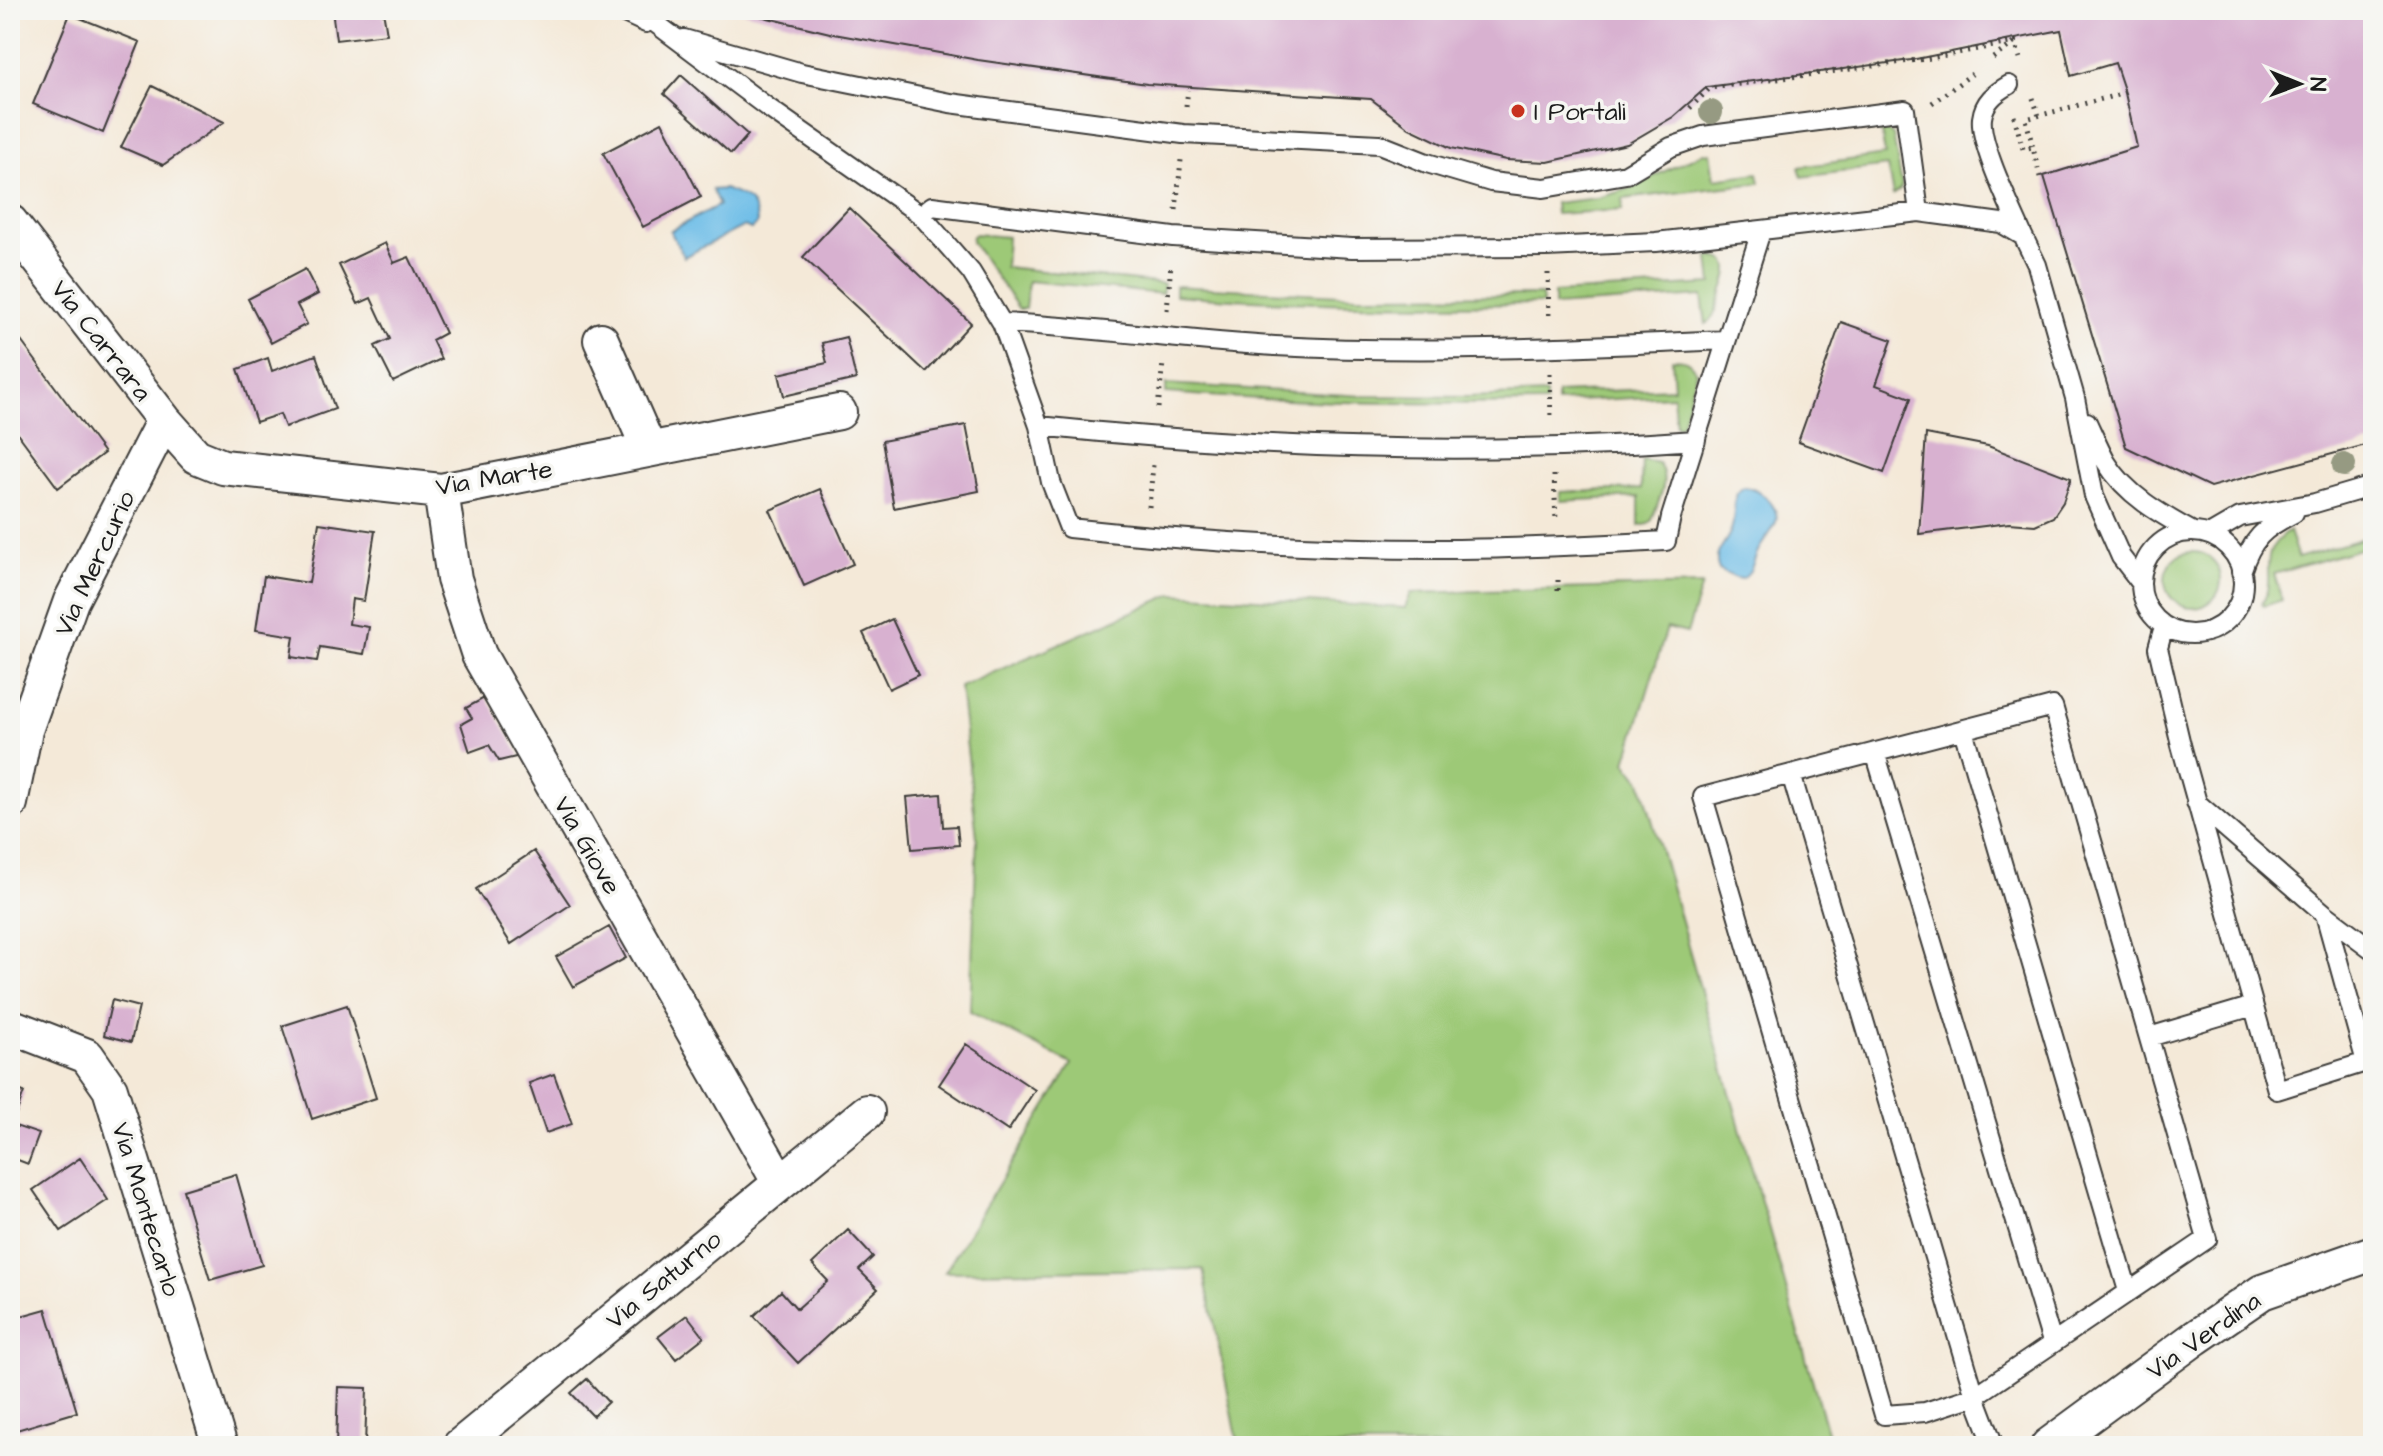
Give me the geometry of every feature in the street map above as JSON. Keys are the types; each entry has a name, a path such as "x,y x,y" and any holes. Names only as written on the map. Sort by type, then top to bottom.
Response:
{"street":[{"name":"Via Carrara","path":"10,222 164,420"},
{"path":"601,340 649,449"},
{"name":"Via Marte","path":"164,420 196,456 223,467 441,491 839,412"},
{"name":"Via Mercurio","path":"10,803 25,730 71,601 164,420"},
{"name":"Via Giove","path":"441,491 454,579 479,655 780,1183"},
{"name":"Via Montecarlo","path":"10,1026 87,1056 110,1089 220,1446"},
{"name":"Via Saturno","path":"460,1446 867,1112"},
{"name":"Via Verdina","path":"2048,1446 2262,1292 2373,1253"}],"lane":[{"path":"618,10 672,36 802,73 950,103 1183,134 1379,144 1427,163 1491,182 1544,188 1626,174 1671,147 1703,136 1905,110 1919,212"},
{"path":"638,10 767,107 921,215 971,272 1002,323 1039,426 1051,482 1069,528 1328,547 1457,549 1666,541 1761,231"},
{"path":"2009,85 1995,93 1987,104 1982,120 1987,148 2037,265 2075,398 2094,496 2121,557 2141,583"},
{"path":"921,215 932,206 1173,237 1352,248 1546,247 1656,242 1919,212 2001,223 2023,236"},
{"path":"1002,323 1164,338 1337,349 1549,349 1726,340"},
{"path":"2075,398 2107,463 2127,488 2154,511 2201,533 2224,543 2235,556 2243,585 2234,612 2209,631 2178,633 2164,626 2152,614 2144,599 2141,583 2143,566 2162,541 2177,534 2201,533 2240,517 2315,503 2373,486"},
{"path":"1039,426 1155,438 1329,447 1553,448 1696,440"},
{"path":"2241,572 2248,550 2261,532 2315,503"},
{"path":"2164,626 2158,648 2196,802 2277,1090 2366,1062 2325,914"},
{"path":"2053,706 2207,1239 1975,1396 1925,1412 1884,1415 1703,797 1875,752 2053,706"},
{"path":"1963,730 2128,1291"},
{"path":"1875,752 2052,1342"},
{"path":"1791,774 1975,1396 1994,1446"},
{"path":"2196,802 2325,914 2373,950"},
{"path":"2149,1037 2253,1006"}],"path":[{"path":"2040,177 2026,119 2125,93"},
{"path":"2016,109 2013,110 2014,117 2023,149 2032,147"},
{"path":"1175,218 1182,153"},
{"path":"1166,323 1172,257"},
{"path":"1547,266 1549,332"},
{"path":"1157,421 1163,355"},
{"path":"1549,364 1552,432"},
{"path":"1148,520 1155,452"},
{"path":"1554,464 1556,530"}],"green space":[{"path":"1881,130 1893,135 1902,186 1893,195 1887,166 1802,177 1799,167 1885,155"},
{"path":"1703,153 1710,153 1714,179 1758,173 1760,183 1623,199 1622,210 1556,214 1555,203 1598,198 1625,190"},
{"path":"975,234 1007,237 1005,267 1164,284 1162,294 1028,281 1025,309 1019,309 971,241"},
{"path":"1709,257 1724,260 1728,270 1715,311 1706,324 1702,296 1554,306 1554,293 1712,284"},
{"path":"1175,286 1358,296 1542,295 1543,304 1405,305 1267,301 1175,295"},
{"path":"1672,359 1687,361 1696,372 1682,425 1676,426 1673,396 1557,402 1557,393 1674,388"},
{"path":"1166,384 1363,396 1546,394 1546,403 1261,399 1166,393"},
{"path":"1642,460 1658,463 1663,476 1660,498 1648,524 1639,526 1639,497 1560,501 1560,492 1641,489"},
{"path":"2289,531 2298,558 2373,535 2373,545 2274,574 2282,600 2264,606 2272,548"},
{"path":"2193,552 2213,560 2221,580 2213,600 2193,608 2173,600 2165,580 2173,560"},
{"path":"1702,585 1687,633 1667,628 1626,762 1641,781 1831,1446 1239,1446 1203,1269 945,1272 1072,1064 970,1012 977,837 960,687 1173,594 1405,608 1411,593"}],"water":[{"path":"724,189 752,204 757,224 751,229 744,226 684,257 670,231 719,205 712,190"},
{"path":"1744,487 1764,496 1777,516 1774,527 1743,579 1719,570 1717,558 1732,527 1736,493"}],"building":[{"path":"332,10 383,10 387,34 336,40"},
{"path":"735,10 2373,10 2373,443 2210,487 2126,447 2044,176 2137,147 2115,63 2071,76 2061,30 1911,60 1707,87 1673,117 1627,144 1548,162 1506,160 1451,148 1409,128 1371,99 1147,84 978,60 834,34"},
{"path":"70,14 140,42 103,133 33,104"},
{"path":"681,75 748,135 731,154 664,94"},
{"path":"152,86 224,122 163,165 121,147"},
{"path":"662,122 701,197 643,227 603,153"},
{"path":"849,208 971,323 926,372 803,257"},
{"path":"385,243 394,263 409,257 445,333 432,340 441,359 393,382 375,346 390,339 371,298 358,304 339,265"},
{"path":"305,269 318,294 297,305 307,324 271,343 248,299"},
{"path":"1841,322 1892,340 1876,385 1911,398 1884,473 1798,442"},
{"path":"10,326 104,453 58,488 10,423"},
{"path":"846,337 856,379 784,396 779,374 827,363 822,343"},
{"path":"316,355 335,409 285,427 280,414 256,422 238,369 268,358 272,371"},
{"path":"966,425 979,491 894,508 882,441"},
{"path":"1926,434 1988,446 2071,478 2063,502 2053,517 2035,525 2009,523 1919,534"},
{"path":"820,489 853,564 804,586 770,510"},
{"path":"319,523 375,531 364,601 352,599 349,624 369,627 364,654 320,647 317,661 291,657 294,636 256,630 264,576 309,583"},
{"path":"892,619 918,675 889,689 863,633"},
{"path":"486,697 520,756 499,761 489,745 470,752 461,724 472,718 466,708"},
{"path":"941,794 943,827 957,826 959,845 912,849 907,797"},
{"path":"534,851 570,905 511,944 476,889"},
{"path":"609,927 626,958 573,987 556,957"},
{"path":"112,1000 139,1007 131,1042 104,1035"},
{"path":"347,1005 376,1098 312,1119 282,1026"},
{"path":"966,1044 1035,1090 1008,1131 939,1085"},
{"path":"554,1074 572,1124 546,1133 529,1083"},
{"path":"10,1087 24,1092 12,1125 39,1134 28,1164 10,1157"},
{"path":"80,1158 108,1200 61,1231 33,1190"},
{"path":"236,1174 262,1265 210,1280 183,1190"},
{"path":"848,1230 873,1257 859,1270 878,1289 798,1363 754,1316 781,1291 797,1309 828,1281 812,1264"},
{"path":"46,1309 77,1412 10,1432 10,1319"},
{"path":"687,1315 704,1337 676,1359 658,1337"},
{"path":"587,1379 608,1402 593,1416 571,1393"},
{"path":"338,1387 367,1388 365,1446 336,1446"}],"place":[{"name":"I Portali","path":"1518,111"}]}
